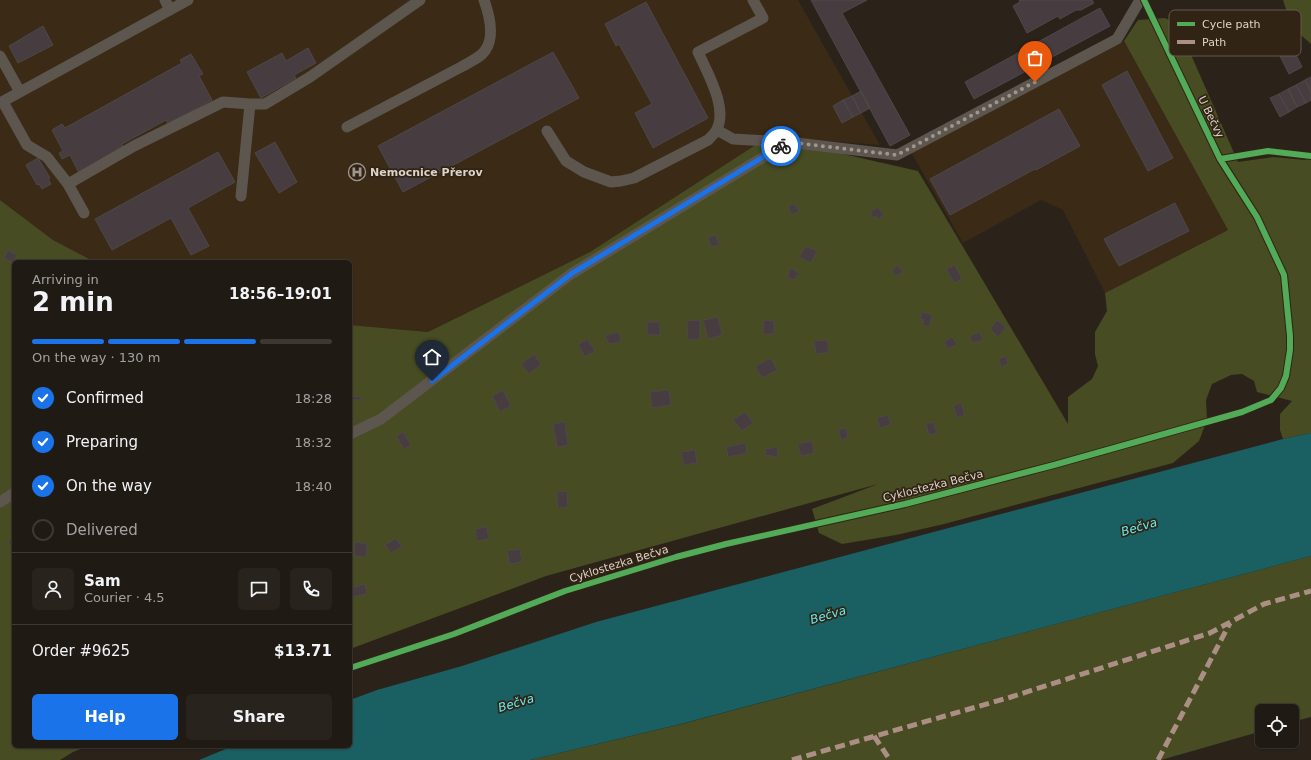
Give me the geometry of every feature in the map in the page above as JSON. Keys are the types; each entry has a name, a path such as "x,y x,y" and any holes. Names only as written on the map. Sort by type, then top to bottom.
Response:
{"lane":[{"path":"84,213 68,184 47,157 27,145 1,102 167,5 188,0"},
{"path":"68,184 134,146 224,102 265,104 310,77 420,0"},
{"path":"348,127 464,66 486,50 489,42 490,27 484,0"},
{"path":"547,131 566,161 584,172 611,182 634,178 708,140 716,130 720,119 719,105 716,91 698,52 763,18 753,0"},
{"path":"716,130 733,139 788,142 897,155 1117,39 1140,0"},
{"path":"0,56 20,92"},
{"path":"241,196 250,104"},
{"path":"352,433 381,419 571,274 788,142"},
{"path":"0,502 12,495"}],"shaded area":[{"name":"Nemocnice Přerov","path":"0,0 798,0 880,145 768,137 590,252 428,332 352,325 352,260 91,260 53,240 0,200"},
{"path":"1124,41 1228,230 1105,293 1063,210 1041,200 963,243 911,152"}],"green space":[{"path":"1283,0 1311,0 1311,44 1301,35 1301,10 1286,10"},
{"path":"1165,18 1169,20 1169,56 1192,56 1238,162 1273,157 1305,160 1311,154 1311,433 1283,439 1280,430 1280,414 1292,401 1257,392 1254,381 1242,374 1231,375 1212,384 1206,400 1207,420 1199,441 1173,463 944,524 896,535 842,544 819,533 812,509 878,484 546,576 352,648 352,325 428,332 590,252 768,137 918,171 1068,424 1068,397 1092,379 1098,366 1095,354 1095,332 1107,311 1105,293 1228,230 1124,41 1138,20"},
{"path":"0,200 53,240 91,260 12,260 12,748 83,748 60,760 0,760"},
{"path":"1311,556 1311,717 1299,720 1299,704 1255,704 1255,733 1161,760 530,760 682,724"}],"water":[{"name":"Bečva","path":"1311,433 1311,556 681,724 530,760 199,760 228,748 352,748 352,699 377,690 462,666 596,622 1283,439"}],"building":[{"path":"811,0 867,0 842,13 910,135 890,146"},
{"path":"1019,0 1092,0 1094,3 1081,10 1076,10 1060,19 1058,16 1027,33 1013,6 1020,2"},
{"path":"646,2 708,118 653,148 635,113 652,104 619,44 616,46 605,24"},
{"path":"1100,8 1110,26 974,99 965,82"},
{"path":"43,26 53,45 18,63 9,46"},
{"path":"308,48 316,63 294,75 296,78 261,98 247,72 282,53 286,61"},
{"path":"553,52 579,98 403,192 378,146"},
{"path":"191,54 203,74 199,76 212,100 168,124 166,120 122,144 123,148 79,173 70,155 62,159 59,153 63,151 52,130 62,124 65,128 182,63 180,60"},
{"path":"1280,56 1296,56 1302,67 1289,74"},
{"path":"1127,71 1173,158 1148,171 1102,85"},
{"path":"1311,77 1311,92 1305,80"},
{"path":"1305,80 1311,92 1311,100 1306,103 1296,85"},
{"path":"1296,85 1306,103 1297,107 1288,89"},
{"path":"1288,89 1297,107 1289,112 1279,94"},
{"path":"861,91 870,108 861,113 852,96"},
{"path":"1279,94 1289,112 1280,117 1270,98"},
{"path":"852,96 861,113 853,117 843,100"},
{"path":"843,100 853,117 842,123 833,106"},
{"path":"1059,109 1080,146 950,215 930,179"},
{"path":"275,142 297,182 279,193 255,153"},
{"path":"218,152 235,182 188,208 209,246 191,255 171,218 112,250 95,219"},
{"path":"38,158 50,178 48,179 51,184 42,189 39,184 37,185 26,165"},
{"path":"794,203 799,211 792,215 788,207"},
{"path":"1175,203 1189,231 1119,266 1104,239"},
{"path":"878,207 884,216 878,219 876,216 873,218 870,212"},
{"path":"716,235 719,245 711,247 708,237"},
{"path":"806,246 817,251 811,263 799,257"},
{"path":"8,250 17,255 14,260 12,260 12,262 4,258"},
{"path":"898,265 903,272 896,276 892,270"},
{"path":"955,265 962,279 954,283 946,269"},
{"path":"791,268 799,273 794,280 787,277"},
{"path":"922,312 932,315 929,327 922,325 924,320 920,319"},
{"path":"718,317 722,335 708,339 703,320"},
{"path":"700,320 700,339 688,340 687,321"},
{"path":"764,320 774,321 774,334 763,334"},
{"path":"997,320 1006,327 998,337 990,329"},
{"path":"647,322 660,322 660,335 647,335"},
{"path":"619,332 621,342 609,344 605,335"},
{"path":"980,332 983,340 972,343 970,336"},
{"path":"952,337 957,344 948,349 944,342"},
{"path":"587,339 595,351 585,357 578,345"},
{"path":"827,340 829,352 816,354 814,341"},
{"path":"534,354 541,364 529,374 521,364"},
{"path":"1006,356 1008,364 1001,367 999,359"},
{"path":"771,358 777,370 762,378 755,366"},
{"path":"503,390 511,406 500,412 492,396"},
{"path":"669,390 671,405 652,408 650,392"},
{"path":"352,396 361,397 361,400 352,400"},
{"path":"961,403 965,415 958,418 953,406"},
{"path":"745,412 753,423 742,431 733,420"},
{"path":"888,415 891,425 880,428 877,418"},
{"path":"565,422 568,445 557,447 553,424"},
{"path":"933,422 937,433 929,435 926,424"},
{"path":"846,428 848,437 841,440 838,430"},
{"path":"403,432 411,445 404,449 396,436"},
{"path":"812,441 814,453 801,456 798,444"},
{"path":"745,443 747,453 728,457 726,447"},
{"path":"777,447 778,456 766,456 765,449"},
{"path":"695,450 697,463 684,465 681,452"},
{"path":"567,491 568,507 558,508 557,492"},
{"path":"487,527 489,539 477,541 475,529"},
{"path":"12,538 12,546 8,543"},
{"path":"396,538 402,547 391,553 385,545"},
{"path":"355,542 367,544 366,557 354,556"},
{"path":"520,549 522,562 510,564 507,551"},
{"path":"365,584 367,594 352,597 352,587"}],"marked path":[{"path":"792,760 1011,697 1210,633 1264,604 1311,591"},
{"path":"1158,760 1230,623"},
{"path":"874,736 890,760"}],"cycle path":[{"name":"U Bečvy","path":"1144,0 1169,52"},
{"name":"U Bečvy","path":"352,667 454,634 565,591 676,557 726,544 905,504 1054,465 1242,412 1271,400 1281,388 1286,376 1290,350 1284,275 1257,217 1220,159 1171,56"},
{"path":"1220,159 1268,151 1311,156"}],"way so far":[{"path":"781,146 788,142 897,155 1035,82"}],"place":[{"name":"Nemocnice Přerov","path":"357,172"}],"route":[{"path":"432,381 571,274 781,146"}]}
